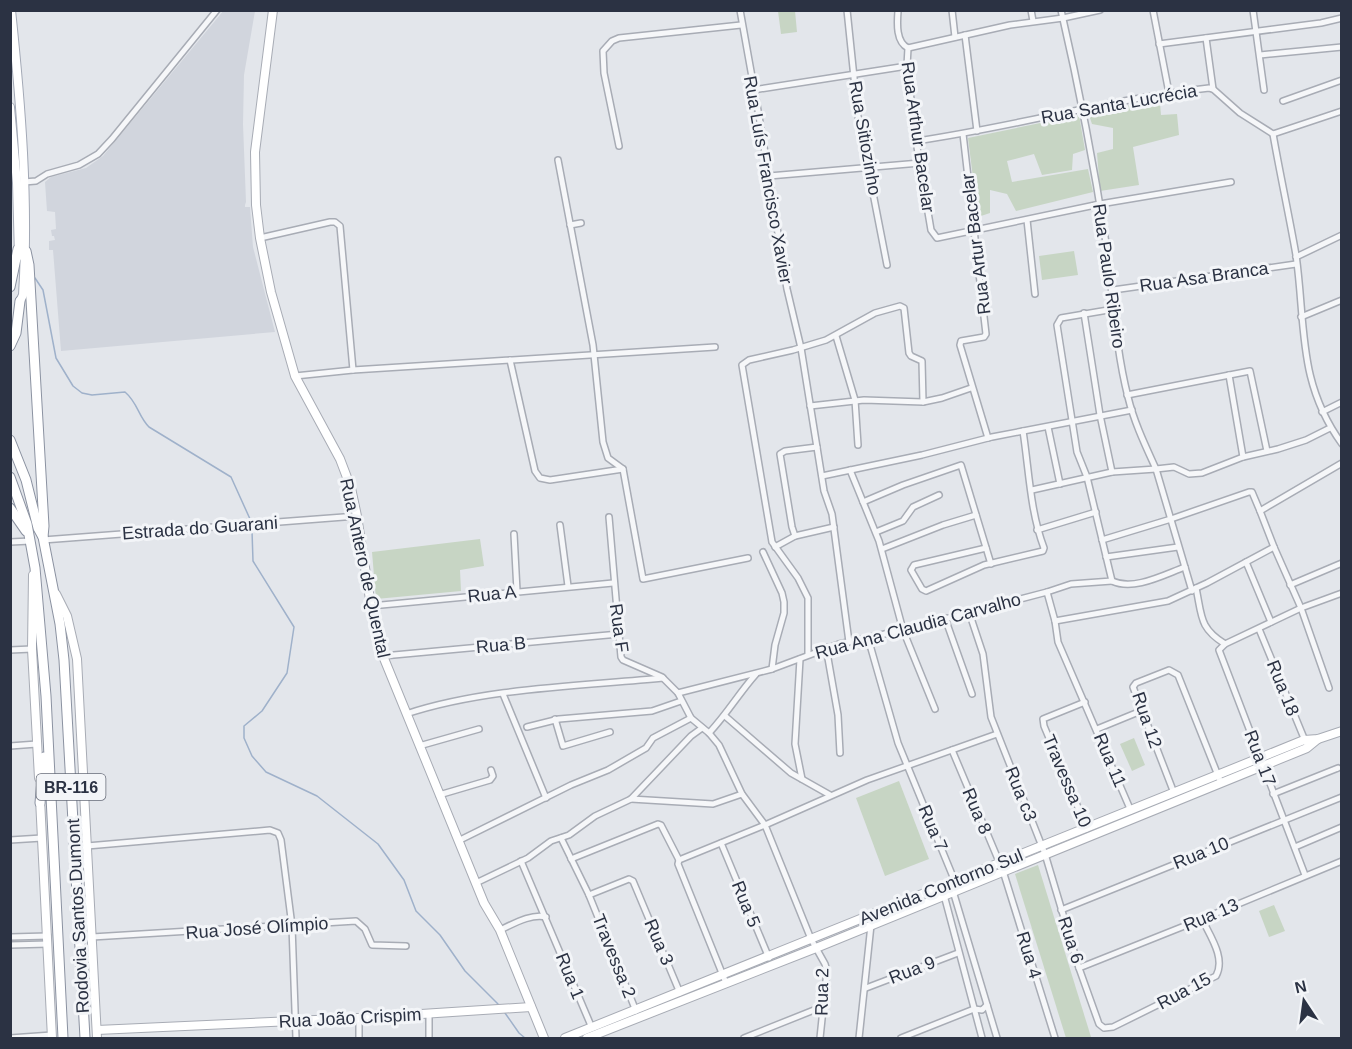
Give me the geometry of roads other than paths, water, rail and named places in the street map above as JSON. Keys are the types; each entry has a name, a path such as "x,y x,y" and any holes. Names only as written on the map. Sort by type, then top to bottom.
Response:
{"highway":[{"path":"10,287 22,250"},
{"path":"22,250 28,266 40,438 43,538"},
{"path":"10,346 16,333 20,301"},
{"name":"Rodovia Santos Dumont","path":"10,440 26,480 43,538 54,590 64,660 85,1038"},
{"name":"Rodovia Santos Dumont","path":"10,477 30,537 35,568 46,696 63,1038"},
{"path":"10,508 30,537"},
{"path":"40,802 44,767 42,713 46,696"}],"main road":[{"path":"11,10 17,184"},
{"path":"10,107 22,250 23,295 20,301"}],"street":[{"path":"17,184 36,181 47,174 80,165 98,154 218,10"},
{"name":"Rua Antero de Quental","path":"273,10 255,152 256,205 271,292 295,376 340,459 351,488 371,606 383,656 484,903 500,930 544,1038"},
{"name":"Rua Luís Francisco Xavier","path":"740,10 787,289 801,348 822,476 834,527 849,642"},
{"name":"Rua Sitiozinho","path":"847,10 858,116 887,265"},
{"path":"952,10 955,37"},
{"path":"1031,10 1033,21"},
{"name":"Rua Paulo Ribeiro","path":"1061,10 1083,108 1100,204 1127,395 1156,469 1204,626 1212,636 1225,644"},
{"path":"908,48 1033,21 1063,18 1100,10"},
{"path":"1153,10 1168,93"},
{"path":"1253,10 1264,90"},
{"path":"1160,44 1341,18 1340,10"},
{"name":"Rua Arthur Bacelar","path":"898,12 899,36 902,44 908,48 907,66 916,141 931,230 937,238 974,230"},
{"path":"619,146 604,73 603,51 612,41 619,38 741,25"},
{"path":"965,35 977,131"},
{"path":"1206,38 1213,89"},
{"path":"1260,55 1341,47"},
{"path":"753,90 907,66"},
{"path":"1283,101 1341,80"},
{"name":"Rua Santa Lucrécia","path":"916,141 963,134 1083,108 1168,93 1213,89 1240,113 1273,134"},
{"path":"1341,111 1273,134 1296,256 1301,317 1310,380 1322,412 1341,444"},
{"name":"Rua Artur Bacelar","path":"963,134 986,334 984,337 960,343 971,387 988,438"},
{"path":"558,160 594,354 604,448 608,458 622,469 643,579 748,558"},
{"path":"769,176 920,163"},
{"path":"974,230 1100,204 1231,182"},
{"path":"1027,220 1035,294"},
{"path":"260,238 330,222 335,222 340,226 353,370"},
{"path":"570,225 581,223"},
{"path":"1296,256 1341,235"},
{"name":"Rua Asa Branca","path":"1113,290 1296,264"},
{"path":"1301,317 1341,300"},
{"path":"808,654 809,602 807,593 775,547 768,520 742,365 748,360 801,348 836,336 875,313 887,309 903,308 908,352 922,361 923,402"},
{"path":"1112,581 1087,477 1077,452 1058,321 1061,318 1084,313 1114,309"},
{"path":"1084,313 1112,472"},
{"path":"836,336 855,400 858,445"},
{"path":"295,376 353,370 715,346"},
{"path":"510,360 535,471 540,478 550,480 622,469"},
{"path":"1127,395 1246,371 1251,373 1267,451"},
{"path":"1228,375 1243,457"},
{"path":"810,406 855,400 923,402 942,398 971,387"},
{"path":"1322,412 1341,402"},
{"path":"822,476 922,455 988,438 1132,410"},
{"path":"1048,427 1060,483"},
{"path":"1032,490 1112,472 1174,467 1193,474 1243,457 1306,440 1330,428"},
{"path":"986,548 914,565 911,570 922,589 926,591 991,564 1043,551 1037,530 1023,431"},
{"path":"795,536 780,454 817,447"},
{"path":"1260,510 1341,463"},
{"path":"863,502 961,465 991,564"},
{"path":"850,470 876,532 903,630 935,709"},
{"path":"1102,540 1252,492 1301,608 1329,688"},
{"path":"876,532 903,520 913,507 939,495"},
{"path":"1037,530 1096,512"},
{"path":"882,549 943,525 976,515"},
{"name":"Estrada do Guarani","path":"43,538 357,516"},
{"name":"Rua F","path":"609,517 620,654 623,660 654,672 678,693 691,718 718,744 742,794 765,825"},
{"path":"560,525 568,586"},
{"path":"775,547 795,536 834,527"},
{"path":"514,534 517,591"},
{"path":"10,542 30,537"},
{"path":"1106,557 1178,547"},
{"path":"1055,621 1155,605 1194,590 1274,547"},
{"path":"763,552 782,593 784,608 772,669"},
{"path":"1246,562 1271,622"},
{"path":"1290,585 1341,563"},
{"path":"1047,592 1071,584 1112,581 1121,584 1140,582 1185,567"},
{"name":"BR-116","path":"35,568 32,584 32,649 52,1037"},
{"name":"Rua A","path":"371,606 614,582"},
{"name":"BR-116","path":"54,590 67,616 77,659 97,1034"},
{"name":"Rua Ana Claudia Carvalho","path":"678,693 772,669 826,648 1047,592 1058,642 1085,702"},
{"path":"1225,644 1301,608 1341,593"},
{"name":"Rua c3","path":"969,612 983,654 989,708 997,734 1044,850"},
{"path":"945,618 972,694"},
{"name":"Rua 18","path":"1259,629 1306,744"},
{"name":"Rua B","path":"383,656 619,634"},
{"name":"Rua 7","path":"868,638 898,743 956,887 997,1038"},
{"name":"Rua 17","path":"1225,644 1220,648 1219,654 1305,875"},
{"path":"826,648 838,715 840,753"},
{"path":"10,650 32,649"},
{"path":"800,659 795,744 802,780"},
{"name":"Rua 12","path":"1176,797 1133,689 1135,684 1169,670 1178,675 1219,779"},
{"path":"709,733 725,716 740,692 757,673"},
{"path":"406,714 439,704 503,694 663,678"},
{"path":"503,694 546,798"},
{"path":"527,727 555,719 652,711 681,701"},
{"name":"Travessa 10","path":"1085,702 1042,719 1088,832"},
{"name":"Rua 11","path":"1085,702 1133,814"},
{"path":"1097,729 1141,711"},
{"path":"725,716 802,780 830,795"},
{"path":"458,841 608,770 638,754 653,738 691,718"},
{"path":"555,719 563,746 610,732"},
{"path":"476,883 521,861 551,841 569,835 595,816 631,799 702,728"},
{"path":"419,746 479,729"},
{"name":"Avenida Contorno Sul","path":"682,996 723,974 811,939 956,887 1341,731"},
{"path":"679,860 765,825 830,795 997,734"},
{"path":"10,746 37,744"},
{"name":"Rua 8","path":"952,750 1001,867"},
{"path":"1273,794 1338,768"},
{"path":"439,795 490,780 493,777 492,770"},
{"path":"631,799 713,804 742,794"},
{"name":"Rua 10","path":"1061,910 1341,797"},
{"path":"571,859 658,824 661,825 679,860 726,983"},
{"path":"765,825 811,939"},
{"path":"1295,847 1341,827"},
{"path":"87,846 270,831 278,833 281,840 292,926 296,1038"},
{"path":"10,840 42,838"},
{"name":"Travessa 2","path":"561,838 589,895 637,1014"},
{"name":"Rua 5","path":"721,843 772,965"},
{"name":"Rua 6","path":"1044,850 1079,968 1099,1024"},
{"name":"Rua 1","path":"521,861 546,917 591,1034"},
{"name":"Rua 13","path":"1079,968 1341,861"},
{"name":"Rua 4","path":"1001,867 1055,1038"},
{"name":"Rua 3","path":"589,895 630,879 635,883 682,996"},
{"name":"Avenida Contorno Sul","path":"565,1038 591,1034 682,996 726,983 944,895 956,887"},
{"path":"944,895 982,1038"},
{"path":"500,930 532,917 543,915 546,917"},
{"name":"Rua 15","path":"1099,1024 1104,1028 1113,1028 1216,976 1220,970 1220,961 1202,919"},
{"name":"Rua José Olímpio","path":"92,937 356,921 365,929 372,945 406,946"},
{"path":"859,1038 871,925"},
{"path":"10,937 48,940"},
{"name":"Rua 2","path":"811,939 825,964 826,971 820,1038"},
{"path":"10,945 48,940"},
{"name":"Rua 9","path":"866,988 958,952"},
{"path":"901,1038 974,1009 982,1010 987,1005"},
{"path":"744,1038 824,1006"},
{"name":"Rua João Crispim","path":"97,1034 531,1007"},
{"path":"429,1013 429,1038"},
{"path":"359,1018 359,1038"},
{"path":"10,1038 52,1037"}],"waterway":[{"path":"35,278 43,290 56,358 73,386 82,393 92,395 125,392 149,427 231,477 250,519"},
{"path":"252,531 253,561 294,627 287,673 262,711 244,726 244,738 252,756 266,772 317,796 378,844 404,880 416,911 440,935 465,971 498,1004"},
{"path":"505,1013 525,1038"}]}
